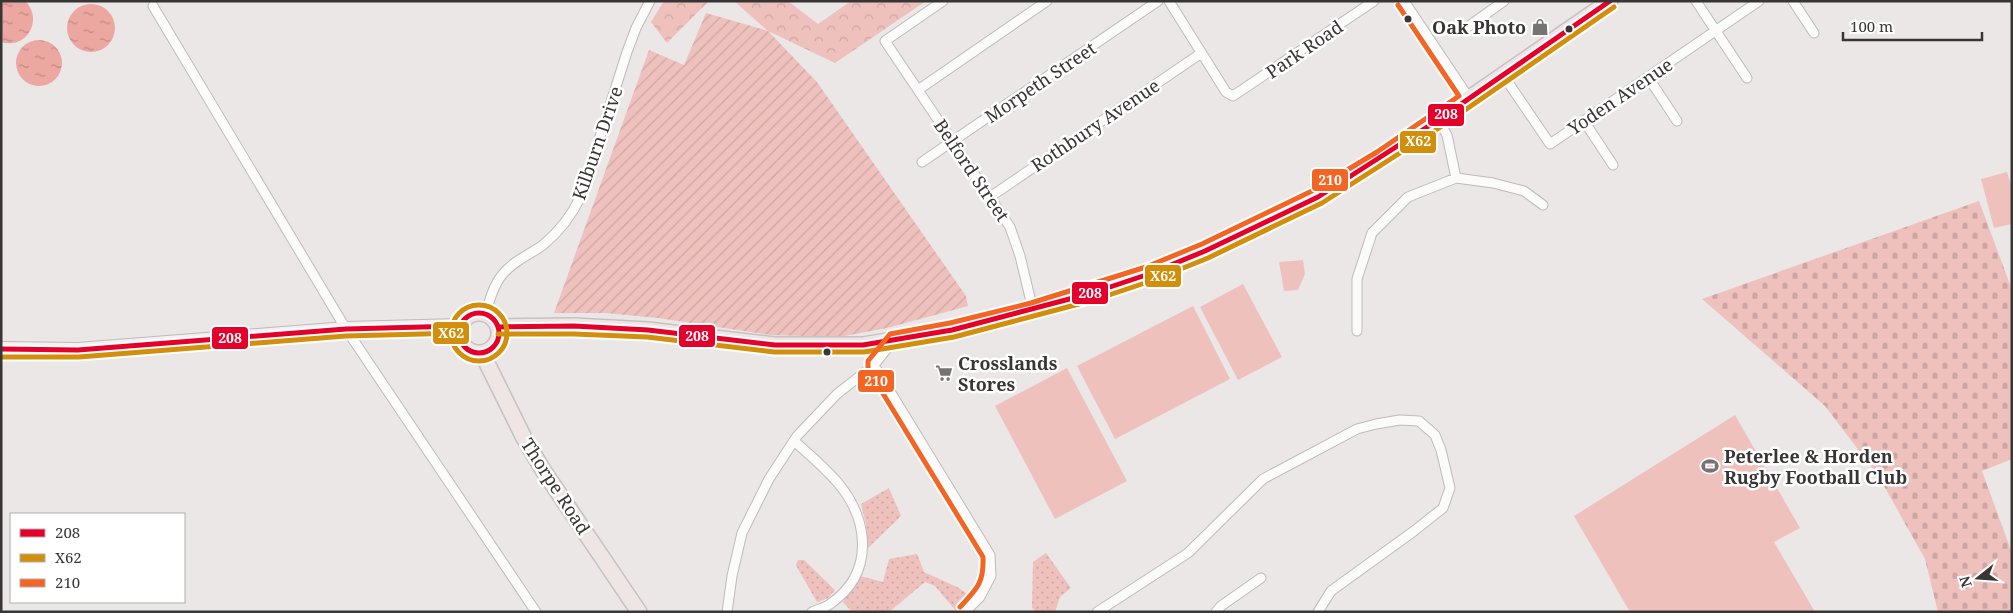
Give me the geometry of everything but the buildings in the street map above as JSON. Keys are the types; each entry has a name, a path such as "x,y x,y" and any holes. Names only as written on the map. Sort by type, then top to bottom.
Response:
{"main road":[{"path":"498,327 574,326 648,330 775,345 863,345 952,330 1033,310 1149,274 1265,223 1318,197 1438,120 1610,1"},
{"path":"472,314 486,314 496,322 498,327 499,334 496,344 492,349 482,353 474,353 467,350 462,344 459,334 460,326 472,314"},
{"path":"1,349 78,350 346,328 460,326"},
{"name":"Thorpe Road","path":"482,353 524,438 543,470 640,612"}],"street":[{"name":"Kilburn Drive","path":"486,314 495,287 503,273 543,244 572,215 581,196 633,36 650,1"},
{"name":"Belford Street","path":"943,1 885,41 1010,227 1020,256 1033,310"},
{"path":"918,90 1047,1"},
{"name":"Morpeth Street","path":"922,162 1158,1"},
{"path":"1169,1 1200,54"},
{"name":"Park Road","path":"1200,54 1226,92 1233,96 1374,1"},
{"path":"1404,1 1468,98"},
{"path":"1468,26 1504,1"},
{"path":"1696,1 1747,78"},
{"name":"Yoden Avenue","path":"1503,75 1550,144 1759,1"},
{"path":"1793,1 1814,33"},
{"path":"153,6 346,328 536,612"},
{"name":"Rothbury Avenue","path":"990,197 1200,54"},
{"path":"1648,77 1677,121"},
{"path":"1438,120 1447,135 1456,178"},
{"path":"1584,121 1613,165"},
{"path":"1357,331 1357,279 1372,233 1408,197 1456,178 1493,183 1524,191 1543,205"},
{"path":"727,612 732,576 742,533 768,479 794,441 837,394 874,365 894,340"},
{"path":"874,365 990,555 991,576 980,597 965,612"},
{"path":"1097,612 1188,552 1264,479 1357,429 1400,420 1419,421 1436,435 1441,450 1450,488 1442,508 1414,531 1331,591 1318,612"},
{"path":"794,441 839,484 856,510 864,537 860,567 847,588 829,605 812,612"},
{"path":"1216,612 1221,606 1261,578"}],"green space":[{"path":"664,1 709,1 667,43 651,22"},
{"path":"734,1 788,1 818,24 851,1 926,1 835,63 768,31"},
{"path":"706,13 768,31 817,82 966,296 968,306 887,328 839,337 770,335 658,318 605,313 554,313 649,50 684,65"},
{"path":"2007,172 2012,189 2012,224 1994,228 1981,179"},
{"path":"1979,201 2012,290 2012,459 1982,471 2012,553 2012,612 1938,612 1925,559 1879,477 1825,406 1702,299"},
{"path":"1303,260 1305,274 1298,290 1284,291 1279,262"},
{"path":"1243,284 1282,357 1238,380 1200,307"},
{"path":"1193,306 1230,379 1115,439 1077,366"},
{"path":"1067,368 1127,481 1055,519 995,406"},
{"name":"Peterlee & Horden Rugby Football Club","path":"1735,415 1800,528 1774,542 1815,612 1630,612 1574,516"},
{"path":"889,488 901,516 868,548 866,524 861,504"},
{"path":"1046,553 1071,588 1060,597 1055,612 1036,612 1032,608 1033,562"},
{"path":"917,554 924,572 959,588 970,596 956,611 935,586 925,582 889,612 852,612 843,602 860,576 883,582 889,559"},
{"path":"798,560 804,560 835,590 828,598 817,602 796,565"}],"water":[{"path":"1,1 25,1 30,8 33,24 25,37 18,42 1,42"},
{"path":"91,4 100,6 108,11 113,19 115,28 113,37 108,45 100,50 91,52 82,50 74,45 69,37 67,28 69,19 74,11 82,6"},
{"path":"44,40 56,46 61,54 61,72 56,80 48,85 34,86 22,80 17,72 16,58 22,46 30,41"}],"transit line":[{"name":"208","path":"498,327 574,326 648,330 775,345 863,345 952,330 1092,293 1149,274 1205,251 1318,197 1438,120 1610,1"},
{"name":"210","path":"960,607 981,580 983,557 868,369 868,361 890,334 950,323 1031,303 1146,267 1202,244 1314,190 1377,152 1459,96 1398,5"},
{"name":"X62","path":"498,334 574,334 647,337 774,352 864,352 954,337 1094,300 1151,281 1208,258 1322,203 1442,126 1614,7"},
{"name":"X62","path":"479,305 494,310 502,318 507,333 502,348 494,356 479,361 464,356 456,348 451,333 456,318 464,310 479,305"},
{"name":"208","path":"483,313 490,316 496,322 499,333 498,341 490,350 483,353 475,353 468,350 460,341 459,329 462,322 471,314 483,313"},
{"name":"208","path":"1,349 78,350 346,329 460,326"},
{"name":"X62","path":"1,357 79,357 346,336 460,333"}],"place":[{"name":"Oak Photo","path":"1540,27"},
{"name":"Crosslands Stores","path":"944,373"},
{"name":"Peterlee & Horden Rugby Football Club","path":"1710,466"}]}
